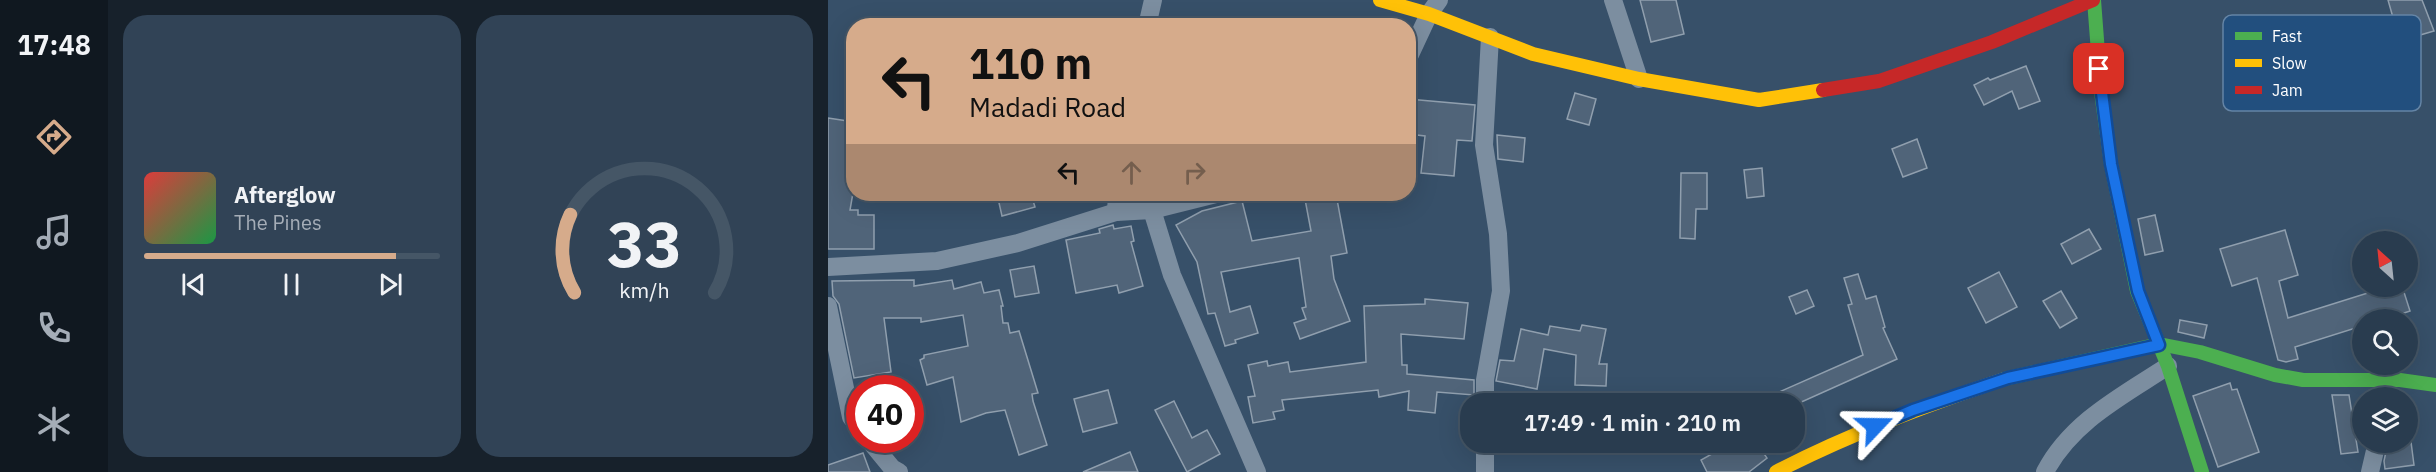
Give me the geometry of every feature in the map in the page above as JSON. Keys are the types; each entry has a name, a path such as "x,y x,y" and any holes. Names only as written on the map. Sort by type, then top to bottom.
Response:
{"street":[{"path":"1149,18 1153,0"},
{"path":"1380,0 1434,7 1490,37 1533,54 1639,79 1759,100 1879,81 1992,42 2067,4 2093,0 2101,92 2111,164 2138,291 2168,366 2202,472"},
{"path":"1614,0 1639,79"},
{"path":"1416,42 1434,7"},
{"path":"1485,393 1485,380 1501,291 1498,234 1484,145 1490,37"},
{"path":"1116,212 1117,201"},
{"path":"828,267 937,261 1018,243 1116,212 1152,210 1188,201"},
{"path":"1152,210 1172,275 1257,472"},
{"path":"828,306 846,393"},
{"path":"1776,472 1818,450 1913,410 1998,382 2159,345 2200,352 2275,375 2303,380 2400,380 2436,385"},
{"path":"2045,472 2055,453 2074,431 2168,366"},
{"path":"2398,387 2400,380"},
{"path":"880,453 892,468 899,472"},
{"path":"1485,453 1485,472"},
{"path":"2370,472 2374,453"}],"building":[{"path":"1640,0 1676,0 1684,34 1651,42"},
{"path":"2388,0 2422,0 2434,31 2421,35 2421,15 2392,15"},
{"path":"2026,66 2040,101 2019,109 2012,91 1984,105 1974,85"},
{"path":"1575,93 1596,99 1589,125 1567,119"},
{"path":"1416,100 1475,105 1472,141 1457,140 1454,176 1421,173 1425,136 1416,135"},
{"path":"828,118 846,121 846,201 852,201 850,210 858,210 858,215 874,215 874,249 828,249"},
{"path":"1497,135 1525,138 1523,162 1498,159"},
{"path":"1917,139 1927,168 1903,177 1892,149"},
{"path":"1762,168 1764,196 1747,198 1744,170"},
{"path":"1681,173 1707,173 1707,209 1696,209 1695,239 1680,238"},
{"path":"999,201 1033,201 1035,207 1002,216"},
{"path":"1242,201 1252,241 1311,231 1305,201 1337,201 1347,253 1331,256 1334,279 1350,321 1300,339 1294,323 1306,319 1302,308 1306,307 1299,258 1221,272 1230,312 1250,306 1258,333 1235,340 1236,343 1225,346 1215,313 1208,314 1197,262 1176,225 1202,211"},
{"path":"2155,215 2163,251 2145,255 2138,219"},
{"path":"1113,225 1114,229 1131,226 1134,241 1131,242 1143,286 1119,293 1117,285 1076,293 1066,240 1100,233 1099,229"},
{"path":"2089,229 2101,249 2072,264 2061,244"},
{"path":"2285,230 2298,275 2279,281 2288,318 2355,297 2406,297 2409,309 2352,309 2352,329 2295,347 2298,359 2286,362 2278,360 2257,278 2232,286 2220,249"},
{"path":"1034,266 1039,293 1015,297 1010,270"},
{"path":"1999,272 2017,307 1986,323 1968,288"},
{"path":"1858,274 1866,299 1876,296 1885,327 1883,328 1897,359 1805,400 1805,393 1777,393 1863,355 1848,305 1852,304 1844,278"},
{"path":"914,280 914,286 952,280 954,289 981,282 984,293 999,290 1003,306 1001,306 1003,323 1008,323 1010,333 1019,331 1038,393 1032,394 1033,401 1047,445 1019,455 1005,410 986,413 961,422 953,377 927,385 920,360 924,358 924,355 968,346 963,315 921,322 921,318 884,318 891,372 853,375 839,304 833,296 832,281"},
{"path":"1807,290 1814,306 1796,314 1789,297"},
{"path":"2061,291 2077,318 2060,328 2043,301"},
{"path":"1425,299 1468,303 1464,339 1401,334 1402,365 1407,365 1407,374 1474,380 1474,393 1437,392 1435,413 1408,410 1409,391 1379,397 1378,390 1282,400 1284,410 1273,412 1275,419 1253,423 1248,397 1255,396 1248,365 1267,361 1268,366 1288,362 1290,372 1366,362 1364,306 1425,304"},
{"path":"2180,320 2207,325 2204,338 2178,332"},
{"path":"1582,325 1606,329 1599,364 1607,364 1606,386 1575,385 1576,355 1544,349 1537,389 1496,381 1500,360 1514,361 1521,329 1548,335 1550,326 1580,331"},
{"path":"2230,383 2232,390 2237,389 2259,452 2218,467 2193,396"},
{"path":"1108,390 1117,423 1083,432 1074,399"},
{"path":"2332,395 2349,395 2352,414 2352,453 2341,454"},
{"path":"1174,401 1192,438 1207,430 1220,454 1187,472 1155,410"},
{"path":"1130,452 1138,472 1083,472"},
{"path":"863,453 870,472 828,472 828,465"},
{"path":"1713,453 1764,453 1767,458 1749,472 1707,472 1701,460"},
{"path":"2386,453 2412,453 2414,465 2385,469"}],"traffic: fast":[{"path":"2094,0 2101,92 2111,164 2137,291 2168,366 2202,472"},
{"path":"2004,379 2159,344 2200,352 2275,375 2303,380 2400,380 2436,385"}],"traffic: slow":[{"path":"1380,0 1429,14 1533,54 1639,79 1759,100 1823,90"},
{"path":"1776,472 1888,421 2004,379"}],"traffic: jam":[{"path":"1823,90 1879,81 1992,42 2093,0"}],"route":[{"path":"1875,426 1913,410 2008,378 2159,345 2138,291 2111,164 2099,69"}]}
